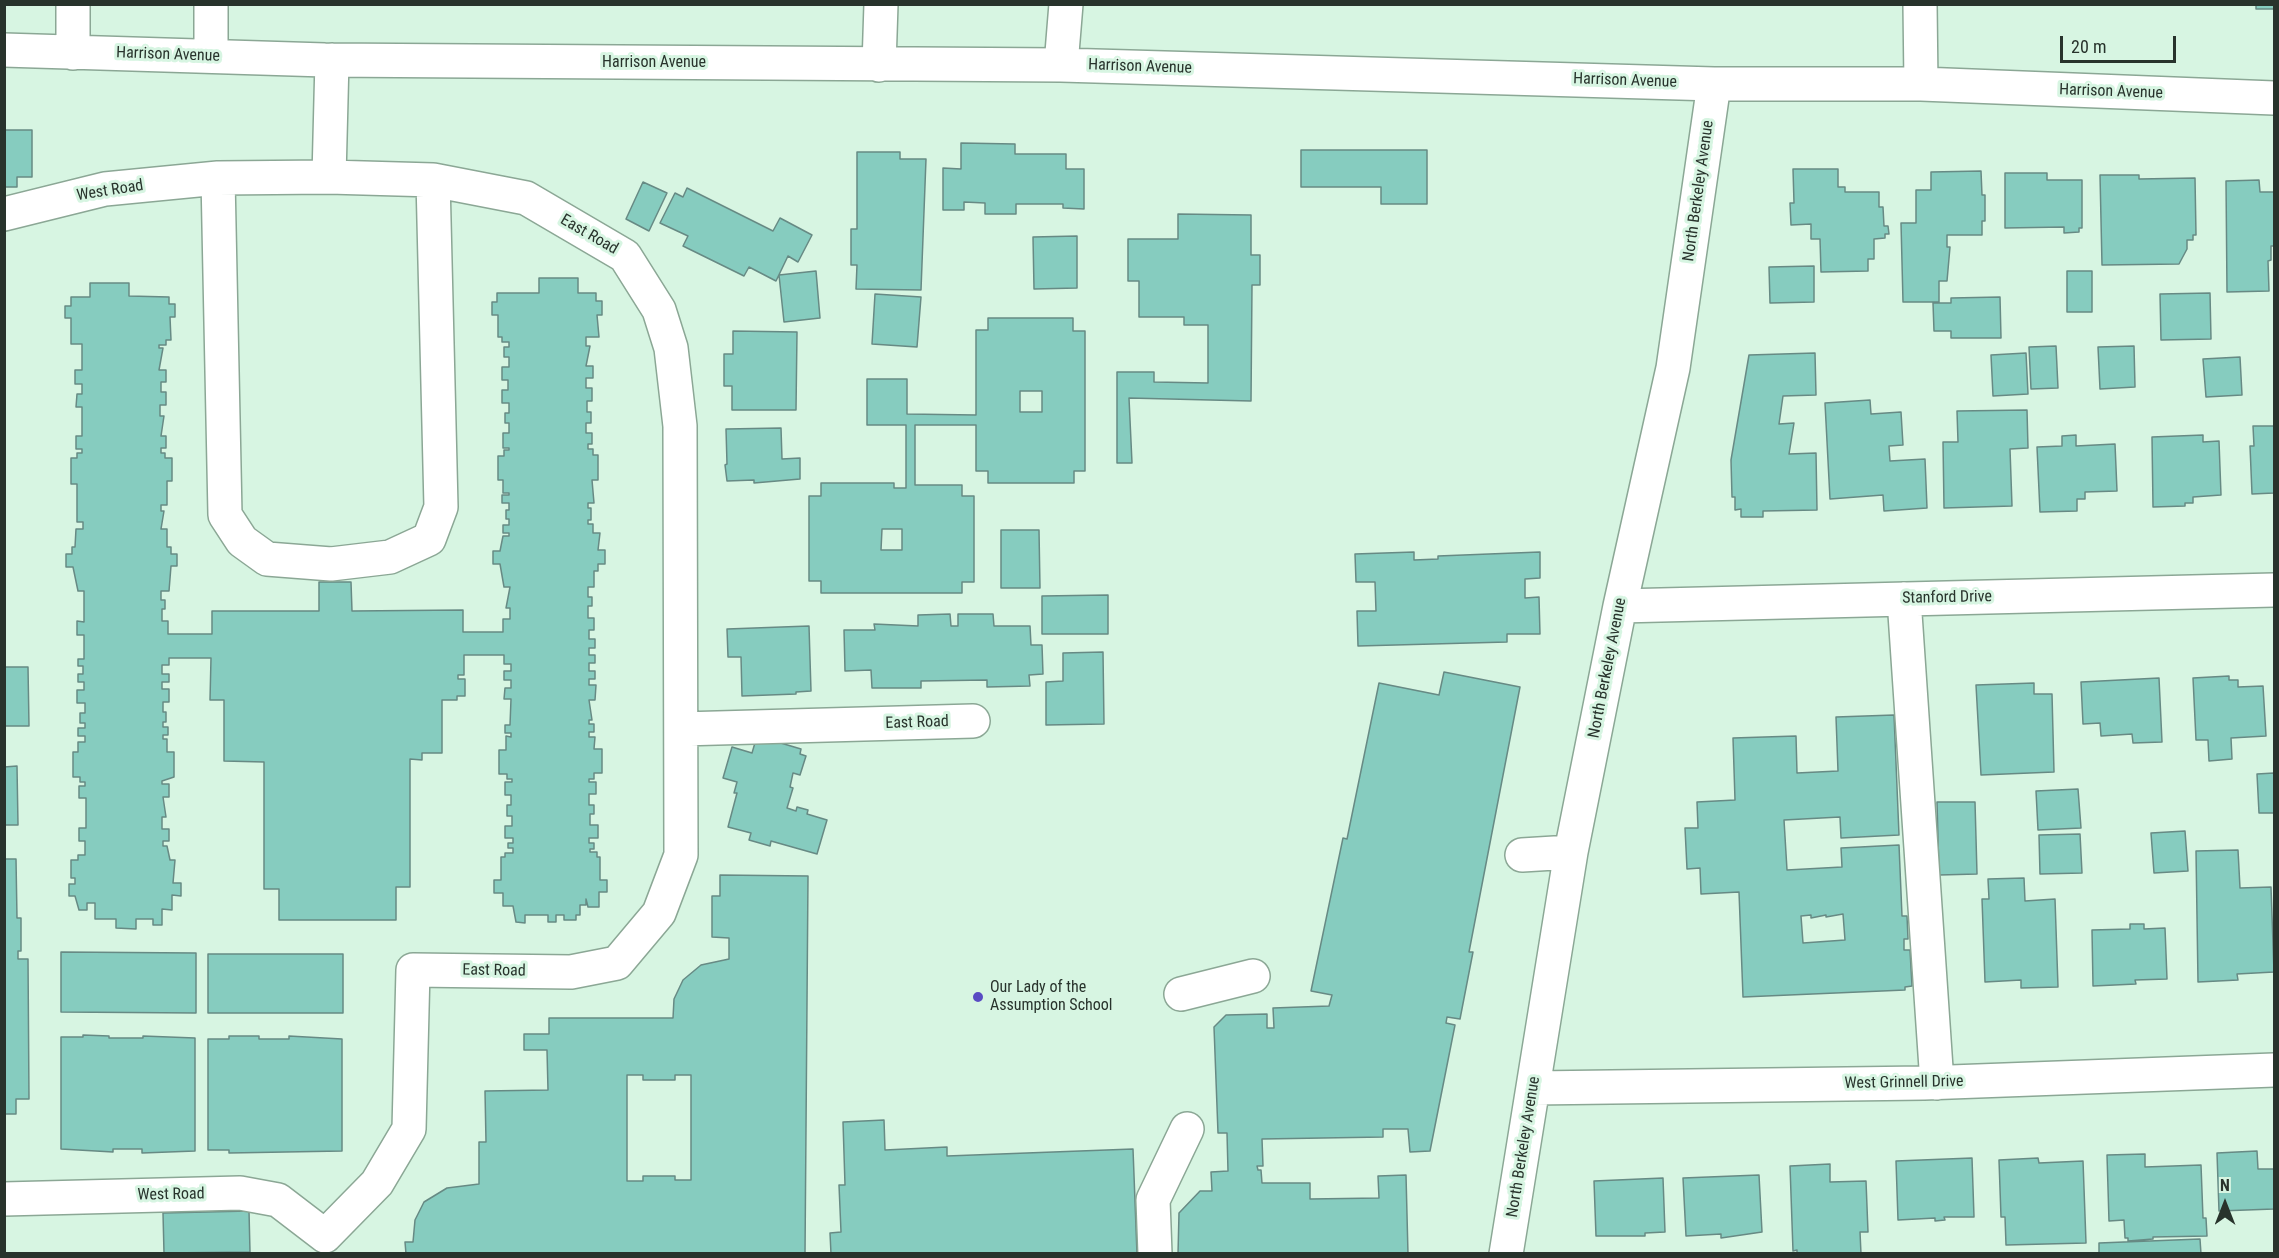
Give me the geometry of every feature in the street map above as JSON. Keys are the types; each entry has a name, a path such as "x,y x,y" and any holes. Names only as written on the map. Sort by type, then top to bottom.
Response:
{"street":[{"path":"73,4 73,52"},
{"path":"210,4 210,56"},
{"path":"879,65 881,4"},
{"path":"1061,65 1066,4"},
{"path":"1920,4 1921,84"},
{"name":"Harrison Avenue","path":"4,50 332,60 1061,65 1714,84 1921,84 2274,98"},
{"path":"329,177 332,60"},
{"name":"North Berkeley Avenue","path":"1506,1254 1571,852 1620,606 1673,368 1714,84"},
{"name":"East Road","path":"218,178 329,177 433,180 526,198 625,256 659,310 671,348 680,426 681,855 659,913 617,963 571,972 412,970 409,1130 378,1183 326,1245"},
{"path":"218,178 225,515 242,541 267,559 331,564 390,557 429,539 441,507 433,180"},
{"name":"West Road","path":"4,214 105,189 218,178"},
{"name":"Stanford Drive","path":"1620,606 2274,590"},
{"path":"1904,599 1937,1083"},
{"name":"East Road","path":"681,729 973,721"},
{"path":"1522,855 1571,852"},
{"path":"1181,994 1253,976"},
{"name":"West Grinnell Drive","path":"1533,1088 1937,1083 2274,1070"},
{"path":"1155,1254 1153,1200 1187,1130"},
{"name":"West Road","path":"4,1199 240,1193 278,1200 326,1245"}],"building":[{"path":"2256,4 2274,4 2274,9 2256,9"},
{"path":"4,130 32,130 32,177 17,177 17,187 4,187"},
{"path":"961,143 1015,144 1015,154 1066,154 1066,169 1084,169 1084,209 1063,208 1063,204 1016,204 1016,214 985,214 985,203 964,202 964,210 943,210 943,168 961,169"},
{"path":"1301,150 1427,150 1427,204 1381,204 1381,187 1301,187"},
{"path":"857,152 900,152 900,159 926,159 921,290 856,289 857,265 851,265 851,229 857,229"},
{"path":"1793,169 1838,169 1838,187 1845,187 1845,192 1879,192 1879,207 1883,207 1884,226 1888,226 1889,234 1885,234 1885,238 1874,239 1874,259 1868,259 1868,271 1821,272 1820,239 1811,239 1811,224 1791,225 1790,203 1794,203"},
{"path":"1981,171 1982,195 1985,195 1985,221 1982,221 1982,235 1947,235 1947,247 1950,247 1947,281 1939,281 1939,302 1903,302 1901,223 1916,223 1916,190 1931,190 1931,172"},
{"path":"2005,173 2047,173 2047,180 2082,180 2082,228 2079,228 2079,232 2064,233 2064,227 2005,228"},
{"path":"2100,175 2139,175 2139,179 2195,178 2196,235 2193,235 2193,240 2187,240 2187,249 2179,264 2102,265"},
{"path":"2259,180 2260,192 2274,192 2274,246 2271,246 2271,260 2268,261 2269,291 2227,292 2226,181"},
{"path":"643,182 667,193 649,231 626,219"},
{"path":"687,188 773,231 780,218 812,235 798,262 788,256 776,281 749,267 744,276 683,246 688,236 660,223 675,193 683,197"},
{"path":"1178,214 1251,215 1251,255 1260,255 1260,285 1252,285 1251,401 1129,398 1132,463 1117,463 1117,372 1154,372 1154,382 1208,383 1208,325 1184,325 1184,317 1139,317 1139,281 1128,281 1128,239 1178,239"},
{"path":"1077,236 1077,288 1034,289 1033,237"},
{"path":"1814,266 1814,302 1770,303 1769,267"},
{"path":"816,271 820,318 784,322 779,275"},
{"path":"2067,271 2092,271 2092,312 2067,312"},
{"path":"539,278 578,278 578,293 596,293 596,301 602,301 602,315 597,315 599,337 586,337 586,346 590,346 586,366 593,366 593,378 586,378 586,388 592,388 592,401 587,401 587,412 591,412 591,423 586,423 586,433 592,433 592,444 588,444 588,449 593,449 593,455 598,455 598,480 592,480 594,503 588,503 588,508 591,508 591,520 588,520 588,524 593,524 593,533 600,533 598,550 605,550 605,564 598,564 598,571 594,571 594,587 588,587 588,597 592,597 592,606 588,606 588,618 594,618 594,630 589,630 589,639 595,639 595,648 589,648 589,655 595,655 595,663 589,663 589,671 595,671 595,679 589,679 589,685 596,685 595,700 589,700 592,720 589,720 589,724 594,724 594,732 589,732 589,737 595,737 594,749 602,749 602,773 594,773 594,779 589,779 589,782 596,782 596,794 589,794 589,805 594,805 594,814 590,814 590,825 598,825 598,838 589,838 589,843 594,843 594,849 590,849 590,852 597,852 597,857 600,857 600,880 607,880 607,892 599,892 599,907 588,907 586,899 586,905 580,905 580,915 576,915 576,920 564,920 564,915 556,915 556,922 548,922 548,915 525,915 525,923 516,922 513,906 503,906 503,893 494,893 494,880 501,880 501,857 505,857 505,853 513,853 513,848 508,848 508,843 513,843 513,838 505,838 505,826 512,826 512,816 507,816 507,805 511,805 511,795 505,795 505,782 512,782 512,779 507,779 507,774 499,774 499,750 506,750 506,736 511,737 511,733 505,733 505,725 510,725 511,699 504,699 505,688 511,688 511,680 504,680 504,671 511,671 511,664 504,664 504,655 464,655 464,675 458,675 458,679 465,679 465,696 457,696 457,700 442,700 442,753 422,753 422,760 410,759 410,887 396,887 396,920 279,920 279,889 264,889 264,762 224,761 224,700 210,700 211,658 169,658 169,665 162,665 162,674 169,674 169,682 162,682 162,689 169,689 169,702 163,702 166,722 163,722 163,727 168,727 168,735 163,735 163,739 167,739 167,752 174,752 174,777 162,781 162,784 169,784 169,797 163,797 166,817 162,817 162,829 169,829 169,841 163,841 163,846 167,846 170,860 175,860 173,883 181,883 181,896 172,895 172,910 162,909 162,925 153,925 153,919 136,919 136,929 116,928 116,919 95,919 95,903 87,903 87,910 79,910 75,896 69,896 69,884 75,884 75,878 71,878 71,860 78,860 78,855 85,855 85,841 79,841 79,828 86,828 86,798 79,798 79,786 85,786 85,782 80,782 80,777 73,777 73,752 78,752 78,742 85,742 85,736 78,736 78,728 85,728 85,723 80,723 80,713 85,713 85,703 77,703 77,690 84,690 84,682 78,682 78,674 83,674 83,666 78,666 78,659 84,659 84,635 77,635 77,621 84,622 84,591 78,591 73,567 66,567 66,554 72,554 72,547 75,547 76,529 83,529 83,522 77,522 77,484 71,484 71,458 77,458 77,453 82,453 82,449 76,449 76,436 82,436 82,407 76,407 77,394 82,394 82,384 75,384 75,370 82,370 82,344 71,344 71,318 65,318 65,306 71,306 71,297 90,297 90,283 129,283 129,296 169,297 169,304 175,304 175,317 170,317 171,340 166,340 166,345 159,345 159,348 163,348 159,370 166,370 166,382 161,382 161,392 166,392 166,405 160,405 160,416 164,416 161,436 166,436 166,448 161,448 161,453 165,453 165,458 172,458 172,481 167,481 167,505 161,505 161,511 164,511 161,529 167,529 167,547 171,547 171,554 177,554 177,566 171,566 169,591 161,591 161,600 165,600 162,621 168,621 168,634 212,634 212,611 319,611 319,582 351,582 352,611 463,610 463,632 503,632 503,619 510,619 510,608 506,608 510,587 504,587 500,564 493,564 493,551 500,551 503,536 509,536 509,533 503,533 503,525 509,525 506,510 509,510 509,503 502,503 502,495 509,495 509,493 503,493 503,480 498,480 498,456 504,456 504,450 509,450 509,448 503,448 503,433 509,433 509,423 505,423 505,413 509,413 509,403 502,403 502,390 508,390 508,380 502,380 502,367 509,367 509,357 504,357 504,347 509,347 509,342 502,342 502,337 498,337 498,315 492,315 492,302 497,302 497,293 539,293"},
{"path":"2210,293 2211,339 2161,340 2160,294"},
{"path":"875,294 921,297 917,347 872,344"},
{"path":"2000,297 2001,338 1951,338 1951,331 1934,331 1933,303 1951,303 1951,298"},
{"path":"988,318 1073,318 1073,331 1085,331 1085,471 1074,471 1074,483 988,483 988,471 976,471 976,425 915,425 915,485 962,485 962,496 974,496 974,582 962,582 962,593 821,593 821,581 809,581 809,496 821,496 821,483 894,483 894,488 906,488 906,425 867,425 867,379 907,379 907,414 976,415 976,330 988,330","holes":["1020,391 1042,391 1042,412 1020,412","882,529 902,529 902,550 881,550"]},
{"path":"733,331 797,332 796,410 732,410 732,386 724,386 724,354 733,354"},
{"path":"2056,346 2058,388 2031,389 2029,347"},
{"path":"2134,346 2135,387 2100,389 2098,347"},
{"path":"1815,353 1816,395 1783,396 1779,424 1794,423 1789,454 1816,453 1817,510 1763,511 1763,517 1741,517 1741,509 1735,510 1735,497 1732,497 1731,460 1749,355"},
{"path":"2026,353 2028,394 1993,396 1991,355"},
{"path":"2240,357 2242,395 2206,397 2203,359"},
{"path":"1870,400 1871,414 1901,412 1903,445 1889,446 1890,461 1925,459 1927,508 1884,511 1883,495 1830,499 1825,403"},
{"path":"2027,410 2028,448 2010,449 2012,506 1944,508 1943,442 1958,442 1957,411"},
{"path":"2253,426 2274,426 2274,493 2252,494 2250,446 2254,446"},
{"path":"781,428 782,459 800,458 800,479 754,483 754,480 727,481 726,429"},
{"path":"2076,435 2076,446 2115,444 2117,491 2085,492 2085,499 2077,499 2077,511 2040,512 2037,447 2062,446 2062,436"},
{"path":"2203,435 2203,442 2219,441 2221,495 2193,497 2193,503 2185,503 2185,506 2153,507 2152,437"},
{"path":"1001,530 1039,530 1040,588 1001,588"},
{"path":"1414,552 1414,560 1438,559 1438,556 1540,552 1540,578 1525,579 1525,598 1539,597 1540,634 1507,634 1507,642 1358,646 1357,611 1376,611 1375,582 1356,582 1355,554"},
{"path":"1108,595 1108,634 1042,634 1042,596"},
{"path":"950,614 951,626 958,626 958,614 993,614 994,626 1030,626 1031,645 1042,645 1043,674 1029,675 1030,686 987,687 987,680 921,681 921,688 872,688 871,670 845,671 844,630 875,630 874,624 918,626 918,615"},
{"path":"809,626 811,691 796,692 796,694 742,696 741,657 728,657 727,629"},
{"path":"1103,652 1104,724 1046,725 1046,682 1063,681 1063,653"},
{"path":"4,667 28,667 29,726 4,726"},
{"path":"1444,672 1520,687 1469,952 1473,952 1460,1019 1447,1017 1446,1023 1455,1025 1430,1151 1410,1152 1408,1129 1383,1129 1383,1137 1262,1139 1263,1166 1257,1166 1258,1170 1261,1170 1262,1183 1310,1183 1310,1199 1379,1198 1378,1176 1406,1175 1408,1254 1178,1254 1179,1213 1200,1191 1212,1191 1211,1172 1228,1171 1227,1133 1218,1133 1214,1027 1226,1015 1267,1014 1267,1028 1274,1028 1273,1008 1329,1006 1332,995 1311,991 1343,838 1347,839 1379,683 1439,695"},
{"path":"2229,676 2229,680 2238,680 2238,687 2263,686 2266,736 2231,738 2232,759 2209,761 2208,740 2196,740 2193,678"},
{"path":"2159,678 2162,742 2133,743 2132,734 2101,736 2100,723 2083,724 2081,682"},
{"path":"2034,683 2034,694 2052,694 2054,772 1981,775 1976,685"},
{"path":"1894,715 1899,835 1841,838 1840,817 1784,820 1787,870 1842,867 1841,848 1899,845 1902,916 1907,916 1908,939 1904,939 1904,950 1910,950 1912,986 1905,987 1905,990 1743,997 1739,892 1701,894 1700,868 1687,869 1685,828 1698,828 1697,802 1735,800 1733,738 1796,736 1797,773 1838,771 1836,717","holes":["1843,914 1845,940 1803,943 1801,916 1811,915 1811,918"]},
{"path":"757,736 801,749 800,754 806,756 800,775 793,773 790,787 793,788 787,808 796,811 797,807 808,810 807,814 827,820 817,854 771,841 770,846 749,840 751,833 728,827 737,793 734,793 737,782 723,778 732,747 752,753"},
{"path":"17,766 18,825 4,825 4,767"},
{"path":"2274,773 2274,813 2259,813 2257,774"},
{"path":"2078,789 2081,828 2038,830 2036,791"},
{"path":"1937,802 1975,802 1977,874 1939,875"},
{"path":"2185,831 2188,871 2154,873 2151,833"},
{"path":"2080,834 2082,873 2040,874 2039,835"},
{"path":"2238,850 2240,888 2271,887 2274,972 2237,974 2238,980 2198,982 2196,851"},
{"path":"4,859 16,859 17,918 21,918 21,951 18,951 18,959 28,959 29,1099 16,1099 16,1114 4,1114"},
{"path":"720,875 808,876 805,1254 406,1254 405,1242 413,1242 415,1220 424,1202 447,1188 479,1184 479,1142 486,1142 485,1091 548,1090 547,1050 524,1050 524,1034 549,1034 549,1018 673,1018 674,999 683,980 701,965 729,959 729,938 712,937 712,896 720,896","holes":["627,1075 643,1075 643,1080 675,1080 675,1075 691,1075 691,1180 675,1180 675,1176 643,1176 643,1181 627,1181"]},
{"path":"2024,878 2025,901 2055,899 2058,987 2021,988 2021,980 1985,982 1982,899 1989,899 1988,879"},
{"path":"2130,924 2144,924 2144,929 2165,928 2167,979 2135,980 2136,984 2093,986 2092,930 2130,929"},
{"path":"61,952 196,953 196,1013 61,1012"},
{"path":"208,954 343,954 343,1013 208,1013"},
{"path":"83,1035 109,1036 109,1038 143,1038 143,1036 195,1038 195,1151 142,1153 142,1149 113,1149 113,1152 61,1149 61,1037 83,1037"},
{"path":"229,1036 259,1036 259,1039 289,1039 289,1036 342,1039 342,1151 229,1153 229,1150 208,1150 208,1039 229,1039"},
{"path":"884,1120 885,1150 947,1147 947,1156 1133,1149 1137,1254 831,1254 830,1233 841,1232 839,1185 845,1185 843,1122"},
{"path":"2257,1151 2258,1169 2274,1169 2274,1209 2219,1211 2217,1153"},
{"path":"2145,1154 2145,1167 2201,1165 2203,1218 2206,1218 2207,1236 2153,1237 2153,1239 2128,1241 2128,1238 2125,1238 2124,1220 2109,1221 2107,1155"},
{"path":"1972,1158 1974,1217 1944,1217 1945,1220 1935,1221 1935,1218 1898,1220 1896,1161"},
{"path":"2038,1158 2039,1163 2083,1161 2086,1243 2006,1245 2005,1217 2001,1217 1999,1160"},
{"path":"1830,1164 1830,1182 1866,1181 1868,1232 1860,1232 1861,1254 1797,1254 1797,1250 1793,1251 1790,1166"},
{"path":"1759,1175 1762,1232 1721,1238 1721,1234 1686,1236 1683,1178"},
{"path":"1663,1178 1665,1232 1645,1233 1645,1236 1596,1236 1594,1181"},
{"path":"249,1211 250,1252 164,1253 163,1213"},
{"path":"2200,1239 2201,1254 2099,1254 2099,1243"}],"place":[{"name":"Our Lady of the Assumption School","path":"978,997"}]}
